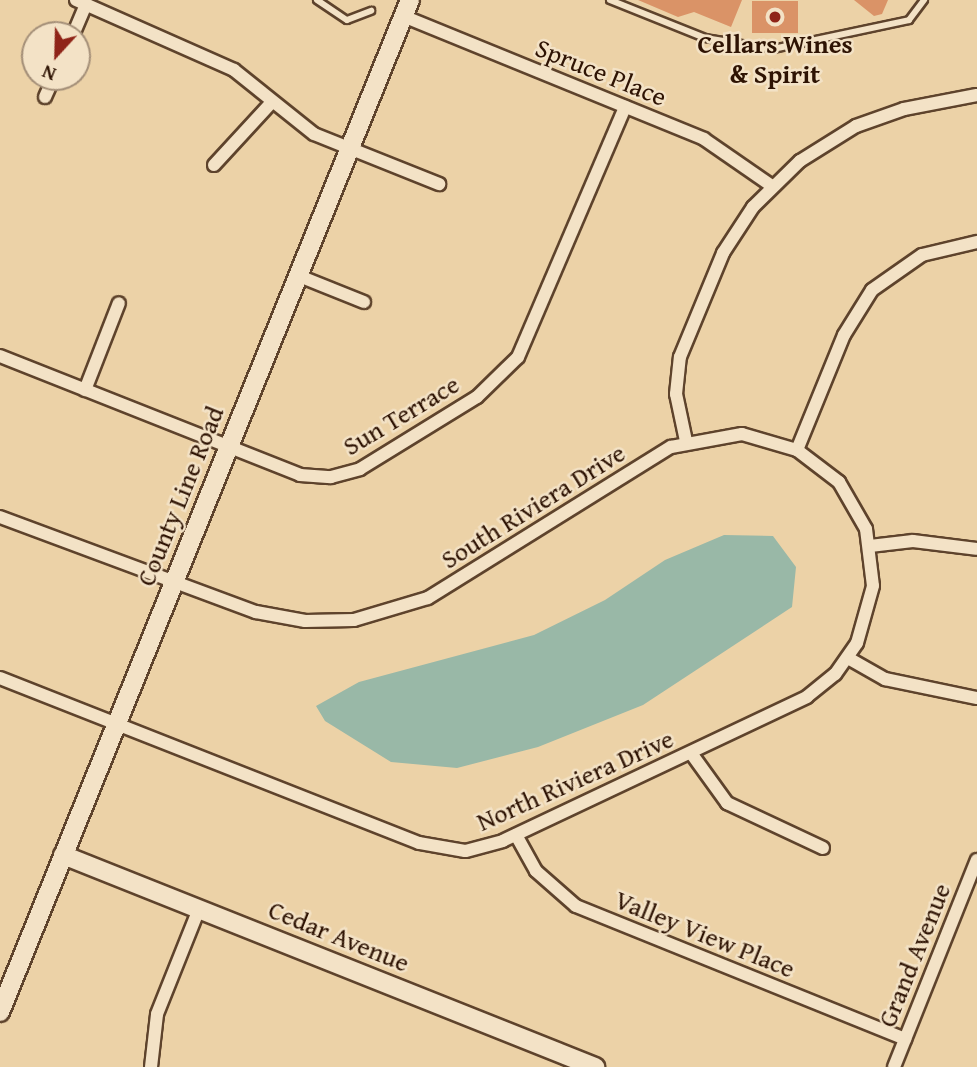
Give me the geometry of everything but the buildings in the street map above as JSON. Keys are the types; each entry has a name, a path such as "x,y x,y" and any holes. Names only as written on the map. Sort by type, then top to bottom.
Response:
{"street":[{"path":"76,21 81,2 234,70 304,128 349,149 439,184"},
{"name":"Spruce Place","path":"407,8 625,107 722,147 772,186"},
{"name":"County Line Road","path":"0,1012 407,8"},
{"path":"45,97 48,91"},
{"path":"687,441 676,394 685,341 723,253 772,186 856,126 904,109 977,95"},
{"path":"215,165 272,102"},
{"name":"Sun Terrace","path":"0,356 300,475 345,474 493,385 528,341 625,107"},
{"path":"797,450 847,328 872,290 922,255 977,242"},
{"path":"299,276 364,302"},
{"path":"85,390 119,303"},
{"name":"South Riviera Drive","path":"0,517 281,618 330,622 378,616 450,586 687,441 742,434 797,450 849,496 870,546"},
{"path":"870,546 913,541 977,550"},
{"name":"North Riviera Drive","path":"0,678 433,848 480,849 516,835 807,697 848,658 871,605 870,546"},
{"path":"848,658 885,679 977,698"},
{"path":"691,752 727,803 823,848"},
{"name":"Valley View Place","path":"516,835 541,877 576,906 905,1039"},
{"name":"Cedar Avenue","path":"63,855 595,1067"},
{"name":"Grand Avenue","path":"894,1067 972,886 977,860"},
{"path":"151,1067 153,1029 199,909"}],"lane":[{"path":"317,0 347,20 371,10"},
{"path":"610,0 705,38 773,49 909,20 923,0"}],"shaded area":[{"path":"724,535 773,536 796,567 792,607 643,705 538,747 457,768 391,762 325,721 316,706 359,682 534,635 605,600 665,560"}],"place":[{"name":"Cellars Wines & Spirit","path":"775,17"}]}
